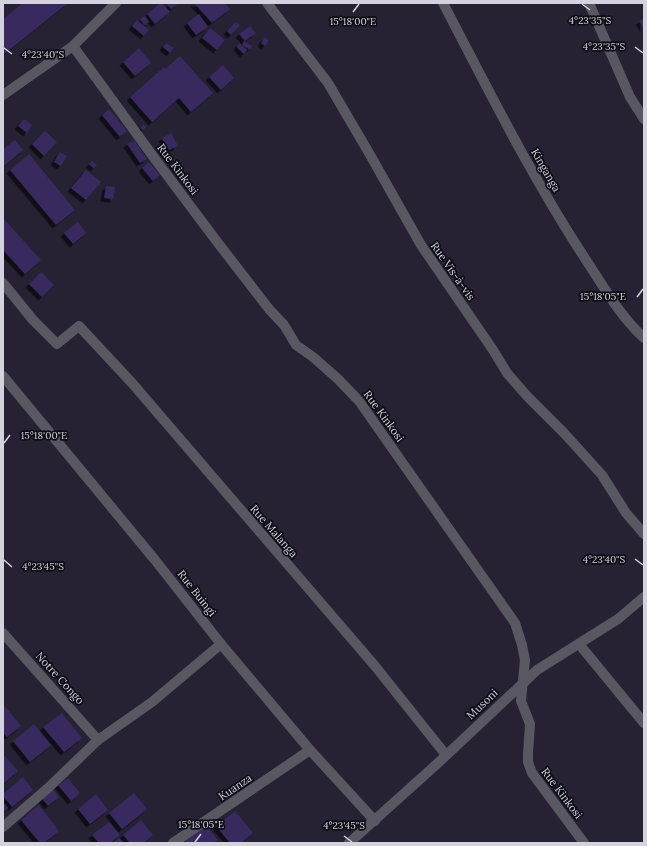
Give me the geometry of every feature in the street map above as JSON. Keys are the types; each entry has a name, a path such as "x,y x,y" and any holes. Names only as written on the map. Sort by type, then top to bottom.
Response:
{"street":[{"path":"3,95 73,46 116,3"},
{"name":"Rue Vis-à-vis","path":"267,3 328,83 420,245 493,350 506,373 597,469 626,512 644,534"},
{"name":"Kinganga","path":"443,3 514,138 566,230 624,318 644,338"},
{"path":"589,3 630,97 644,119"},
{"name":"Rue Kinkosi","path":"73,46 218,243 269,309 284,325 296,345 305,350 359,401 515,623 522,644 525,660 521,701 530,724 528,762 532,773 584,843"},
{"name":"Rue Malanga","path":"3,283 34,320 57,344 79,326 132,383 365,655 446,755"},
{"name":"Rue Buingi","path":"3,376 150,554 221,644 310,750 374,821"},
{"name":"Musoni","path":"349,843 446,755 523,681 537,670 618,619 644,597"},
{"name":"Notre Congo","path":"3,633 98,740"},
{"path":"3,827 48,788 98,740 152,702 221,644"},
{"path":"580,644 644,723"},
{"name":"Kuanza","path":"173,843 310,750"}],"building":[{"path":"23,3 68,3 3,55 3,19"},
{"path":"162,3 170,12 155,24 147,14"},
{"path":"166,3 179,3 171,9"},
{"path":"194,3 225,3 230,9 212,23"},
{"path":"199,14 208,27 196,35 187,23"},
{"path":"145,16 149,22 144,25 140,19"},
{"path":"644,18 644,29 639,21"},
{"path":"137,20 149,30 144,36 132,26"},
{"path":"236,22 240,25 231,35 227,31"},
{"path":"250,26 256,33 245,41 239,34"},
{"path":"210,28 225,40 217,50 202,38"},
{"path":"265,37 269,40 265,46 261,43"},
{"path":"244,41 252,46 250,49 242,45"},
{"path":"166,43 174,48 170,53 163,47"},
{"path":"239,43 247,50 244,54 237,47"},
{"path":"139,48 151,63 135,76 123,62"},
{"path":"180,56 213,93 191,112 179,98 152,122 130,97 164,67 165,69"},
{"path":"223,65 234,78 221,90 209,77"},
{"path":"109,109 127,131 120,137 102,115"},
{"path":"24,119 32,125 27,133 18,126"},
{"path":"143,124 146,127 144,130 141,128"},
{"path":"45,131 57,142 44,156 32,144"},
{"path":"171,133 178,146 169,150 162,138"},
{"path":"15,140 23,150 4,166 3,149"},
{"path":"134,140 147,159 140,163 127,144"},
{"path":"60,152 67,156 61,166 54,162"},
{"path":"29,154 75,210 56,225 10,170"},
{"path":"92,161 97,165 94,168 89,164"},
{"path":"149,162 160,175 153,181 142,168"},
{"path":"86,170 101,182 86,200 71,188"},
{"path":"106,186 115,187 113,199 104,198"},
{"path":"3,218 41,260 25,274 3,250"},
{"path":"78,222 86,233 73,244 64,233"},
{"path":"41,272 54,285 42,297 29,284"},
{"path":"3,704 21,726 7,737 3,732"},
{"path":"62,713 82,738 64,752 43,727"},
{"path":"34,724 51,745 30,762 13,741"},
{"path":"5,756 18,771 3,784 3,758"},
{"path":"23,777 33,790 12,807 3,794"},
{"path":"68,778 80,793 71,801 58,785"},
{"path":"52,788 59,797 48,806 41,797"},
{"path":"134,793 147,809 122,829 109,813"},
{"path":"96,794 108,810 90,824 78,809"},
{"path":"3,802 8,808 3,812"},
{"path":"39,805 59,831 44,843 40,843 21,820"},
{"path":"235,811 253,833 241,843 230,843 216,826"},
{"path":"141,820 153,835 144,843 130,843 123,835"},
{"path":"109,822 120,835 110,843 99,843 92,835"},
{"path":"206,825 218,840 213,843 183,843"},
{"path":"119,838 124,843 113,843"}]}
